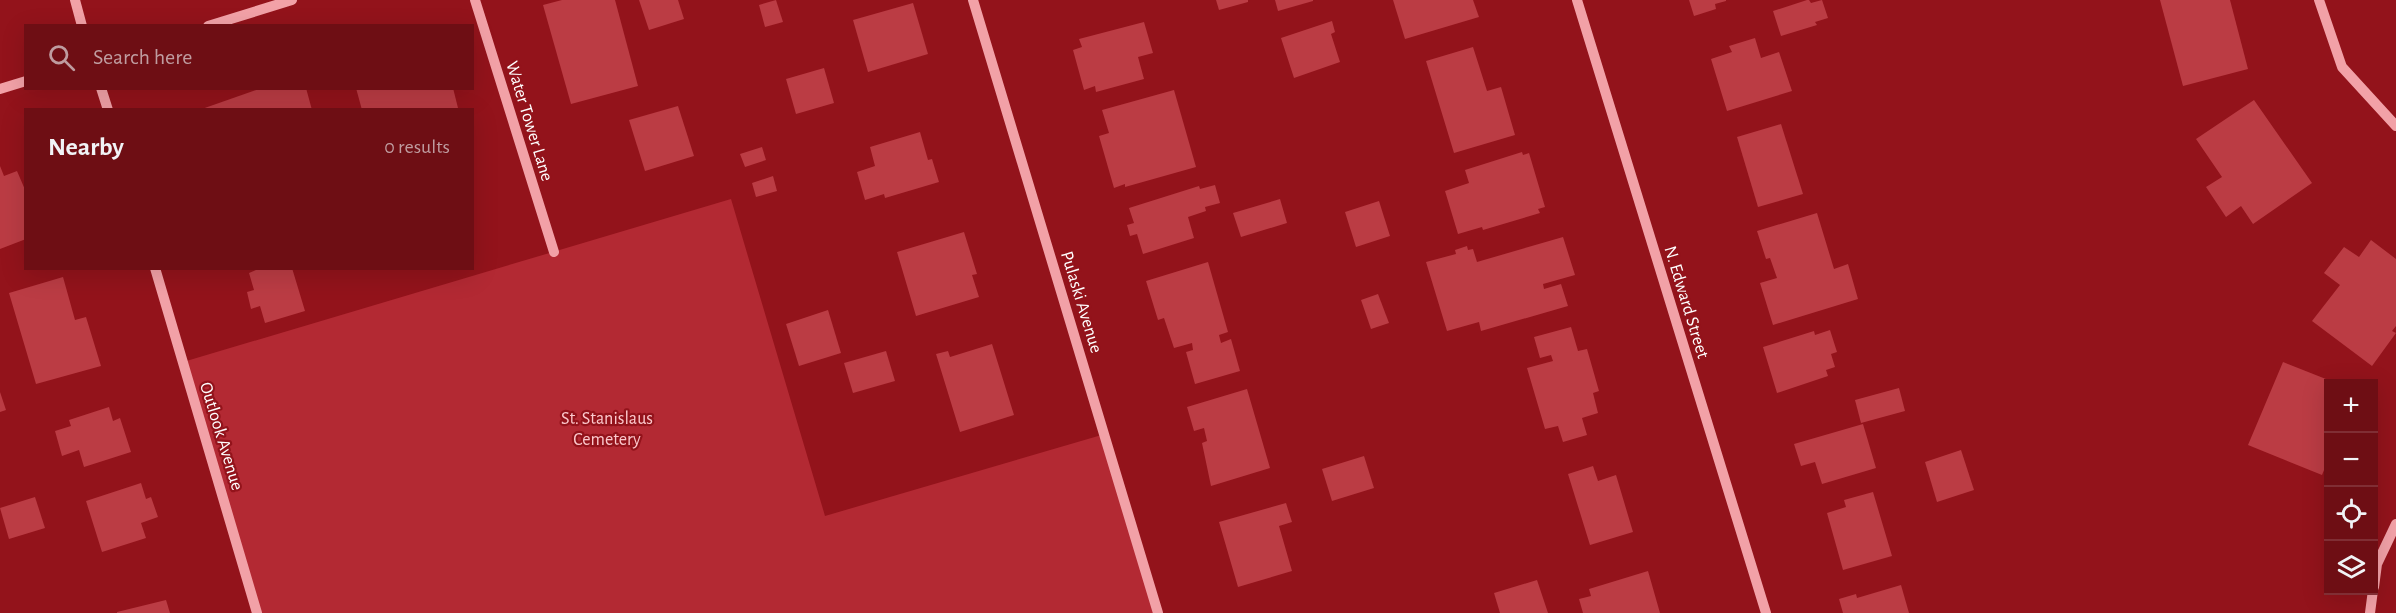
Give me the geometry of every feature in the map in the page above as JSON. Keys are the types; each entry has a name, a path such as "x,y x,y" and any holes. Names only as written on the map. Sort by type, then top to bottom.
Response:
{"street":[{"path":"75,0 81,24"},
{"path":"214,24 292,0"},
{"name":"Water Tower Lane","path":"475,0 554,252"},
{"name":"Pulaski Avenue","path":"973,0 1158,613"},
{"name":"N. Edward Street","path":"1577,0 1766,613"},
{"path":"2319,0 2342,67 2396,126"},
{"path":"0,89 24,82"},
{"path":"102,90 107,108"},
{"name":"Outlook Avenue","path":"156,270 257,613"},
{"path":"2378,562 2396,524"},
{"path":"2370,613 2372,595"}],"green space":[{"name":"St. Stanislaus Cemetery","path":"731,199 825,516 1105,434 1158,613 257,613 183,362"}],"building":[{"path":"562,0 615,0 638,86 571,104 543,5"},
{"path":"639,0 678,0 684,19 649,30"},
{"path":"776,0 783,22 765,27 759,5"},
{"path":"1216,0 1248,0 1248,2 1219,10"},
{"path":"1275,0 1313,0 1313,1 1278,11"},
{"path":"1393,0 1473,0 1479,17 1405,39"},
{"path":"1689,0 1726,1 1715,4 1716,9 1694,16"},
{"path":"1807,0 1811,3 1822,0 1828,18 1815,22 1817,25 1781,36 1773,11"},
{"path":"2160,0 2230,0 2248,69 2183,86"},
{"path":"913,3 928,54 868,72 853,20"},
{"path":"1332,21 1335,32 1331,34 1340,62 1294,78 1281,38"},
{"path":"1144,22 1153,53 1138,57 1144,79 1096,92 1095,86 1084,90 1073,50 1082,47 1079,39"},
{"path":"1755,38 1761,58 1779,52 1792,91 1727,111 1711,59 1732,52 1729,46"},
{"path":"1473,47 1487,91 1501,87 1515,135 1454,153 1426,61"},
{"path":"824,68 834,103 796,114 786,79"},
{"path":"256,90 307,90 311,108 205,108"},
{"path":"357,90 454,90 458,108 361,108"},
{"path":"1174,90 1196,167 1114,188 1099,136 1109,133 1102,110"},
{"path":"2254,100 2312,183 2253,224 2241,206 2226,217 2206,187 2222,177 2196,139"},
{"path":"678,106 694,156 645,171 629,120"},
{"path":"1781,124 1803,194 1758,207 1737,137"},
{"path":"920,132 928,160 932,159 939,182 885,198 884,194 865,200 857,172 875,166 870,147"},
{"path":"762,147 766,160 745,167 740,154"},
{"path":"1522,152 1523,155 1529,153 1545,207 1538,209 1540,213 1483,230 1482,227 1458,234 1445,191 1469,183 1465,170"},
{"path":"0,166 4,176 17,171 24,187 24,240 0,249"},
{"path":"773,176 777,191 756,197 752,183"},
{"path":"1215,185 1220,203 1205,207 1206,211 1188,217 1194,238 1143,254 1137,234 1130,236 1127,225 1134,223 1129,208 1199,186 1200,189"},
{"path":"1280,199 1287,223 1241,237 1233,213"},
{"path":"1379,201 1390,236 1356,247 1345,212"},
{"path":"1817,213 1834,269 1848,264 1858,299 1773,325 1760,283 1777,278 1770,258 1766,259 1757,231"},
{"path":"964,232 977,274 972,275 979,297 916,316 897,252"},
{"path":"1563,237 1575,275 1543,284 1544,289 1561,284 1568,306 1481,331 1479,322 1447,331 1426,262 1456,254 1455,250 1467,246 1468,250 1473,249 1477,262"},
{"path":"2371,240 2396,259 2396,326 2392,331 2396,333 2372,366 2312,321 2340,285 2324,273 2344,247 2359,257"},
{"path":"1208,262 1228,332 1219,335 1221,343 1231,339 1240,371 1195,384 1186,352 1193,350 1192,343 1174,348 1164,318 1158,320 1146,281"},
{"path":"256,270 293,270 305,311 265,323 260,306 251,309 247,292 254,290 249,273"},
{"path":"63,277 75,320 86,317 101,366 36,384 9,293"},
{"path":"1378,294 1389,323 1371,329 1361,300"},
{"path":"828,310 841,353 799,366 786,324"},
{"path":"1571,327 1578,351 1587,349 1599,391 1593,393 1598,413 1582,418 1587,435 1563,442 1558,426 1545,429 1527,368 1553,361 1551,355 1540,358 1534,337"},
{"path":"1830,330 1837,352 1831,354 1835,367 1826,370 1828,376 1777,393 1763,347 1814,331 1815,335"},
{"path":"992,344 1014,415 960,432 936,354 948,351 950,357"},
{"path":"886,351 895,381 853,393 844,363"},
{"path":"2283,362 2326,379 2324,379 2324,470 2322,475 2248,445"},
{"path":"1899,388 1905,411 1861,423 1855,400"},
{"path":"1247,389 1270,468 1211,486 1202,443 1207,441 1204,428 1194,431 1187,407"},
{"path":"0,392 6,410 0,412"},
{"path":"109,407 113,421 120,418 131,452 84,467 79,450 62,456 55,431 71,426 69,420"},
{"path":"1863,424 1876,468 1822,484 1815,462 1801,466 1794,444"},
{"path":"1961,450 1974,490 1937,502 1925,462"},
{"path":"1364,456 1374,488 1332,501 1322,469"},
{"path":"1593,466 1598,481 1616,475 1633,532 1590,545 1568,474"},
{"path":"141,483 146,499 151,497 158,517 141,523 146,538 102,552 86,501"},
{"path":"1873,492 1892,556 1843,570 1827,513 1846,507 1844,500"},
{"path":"35,497 45,528 9,539 0,508"},
{"path":"1286,503 1292,522 1279,526 1292,571 1238,587 1219,522"},
{"path":"1648,571 1660,613 1583,613 1579,599 1591,596 1589,589"},
{"path":"1537,580 1548,613 1500,613 1494,593"},
{"path":"1901,585 1909,613 1843,613 1839,599 1856,594 1857,598"},
{"path":"166,600 170,613 117,613 117,612"}]}
